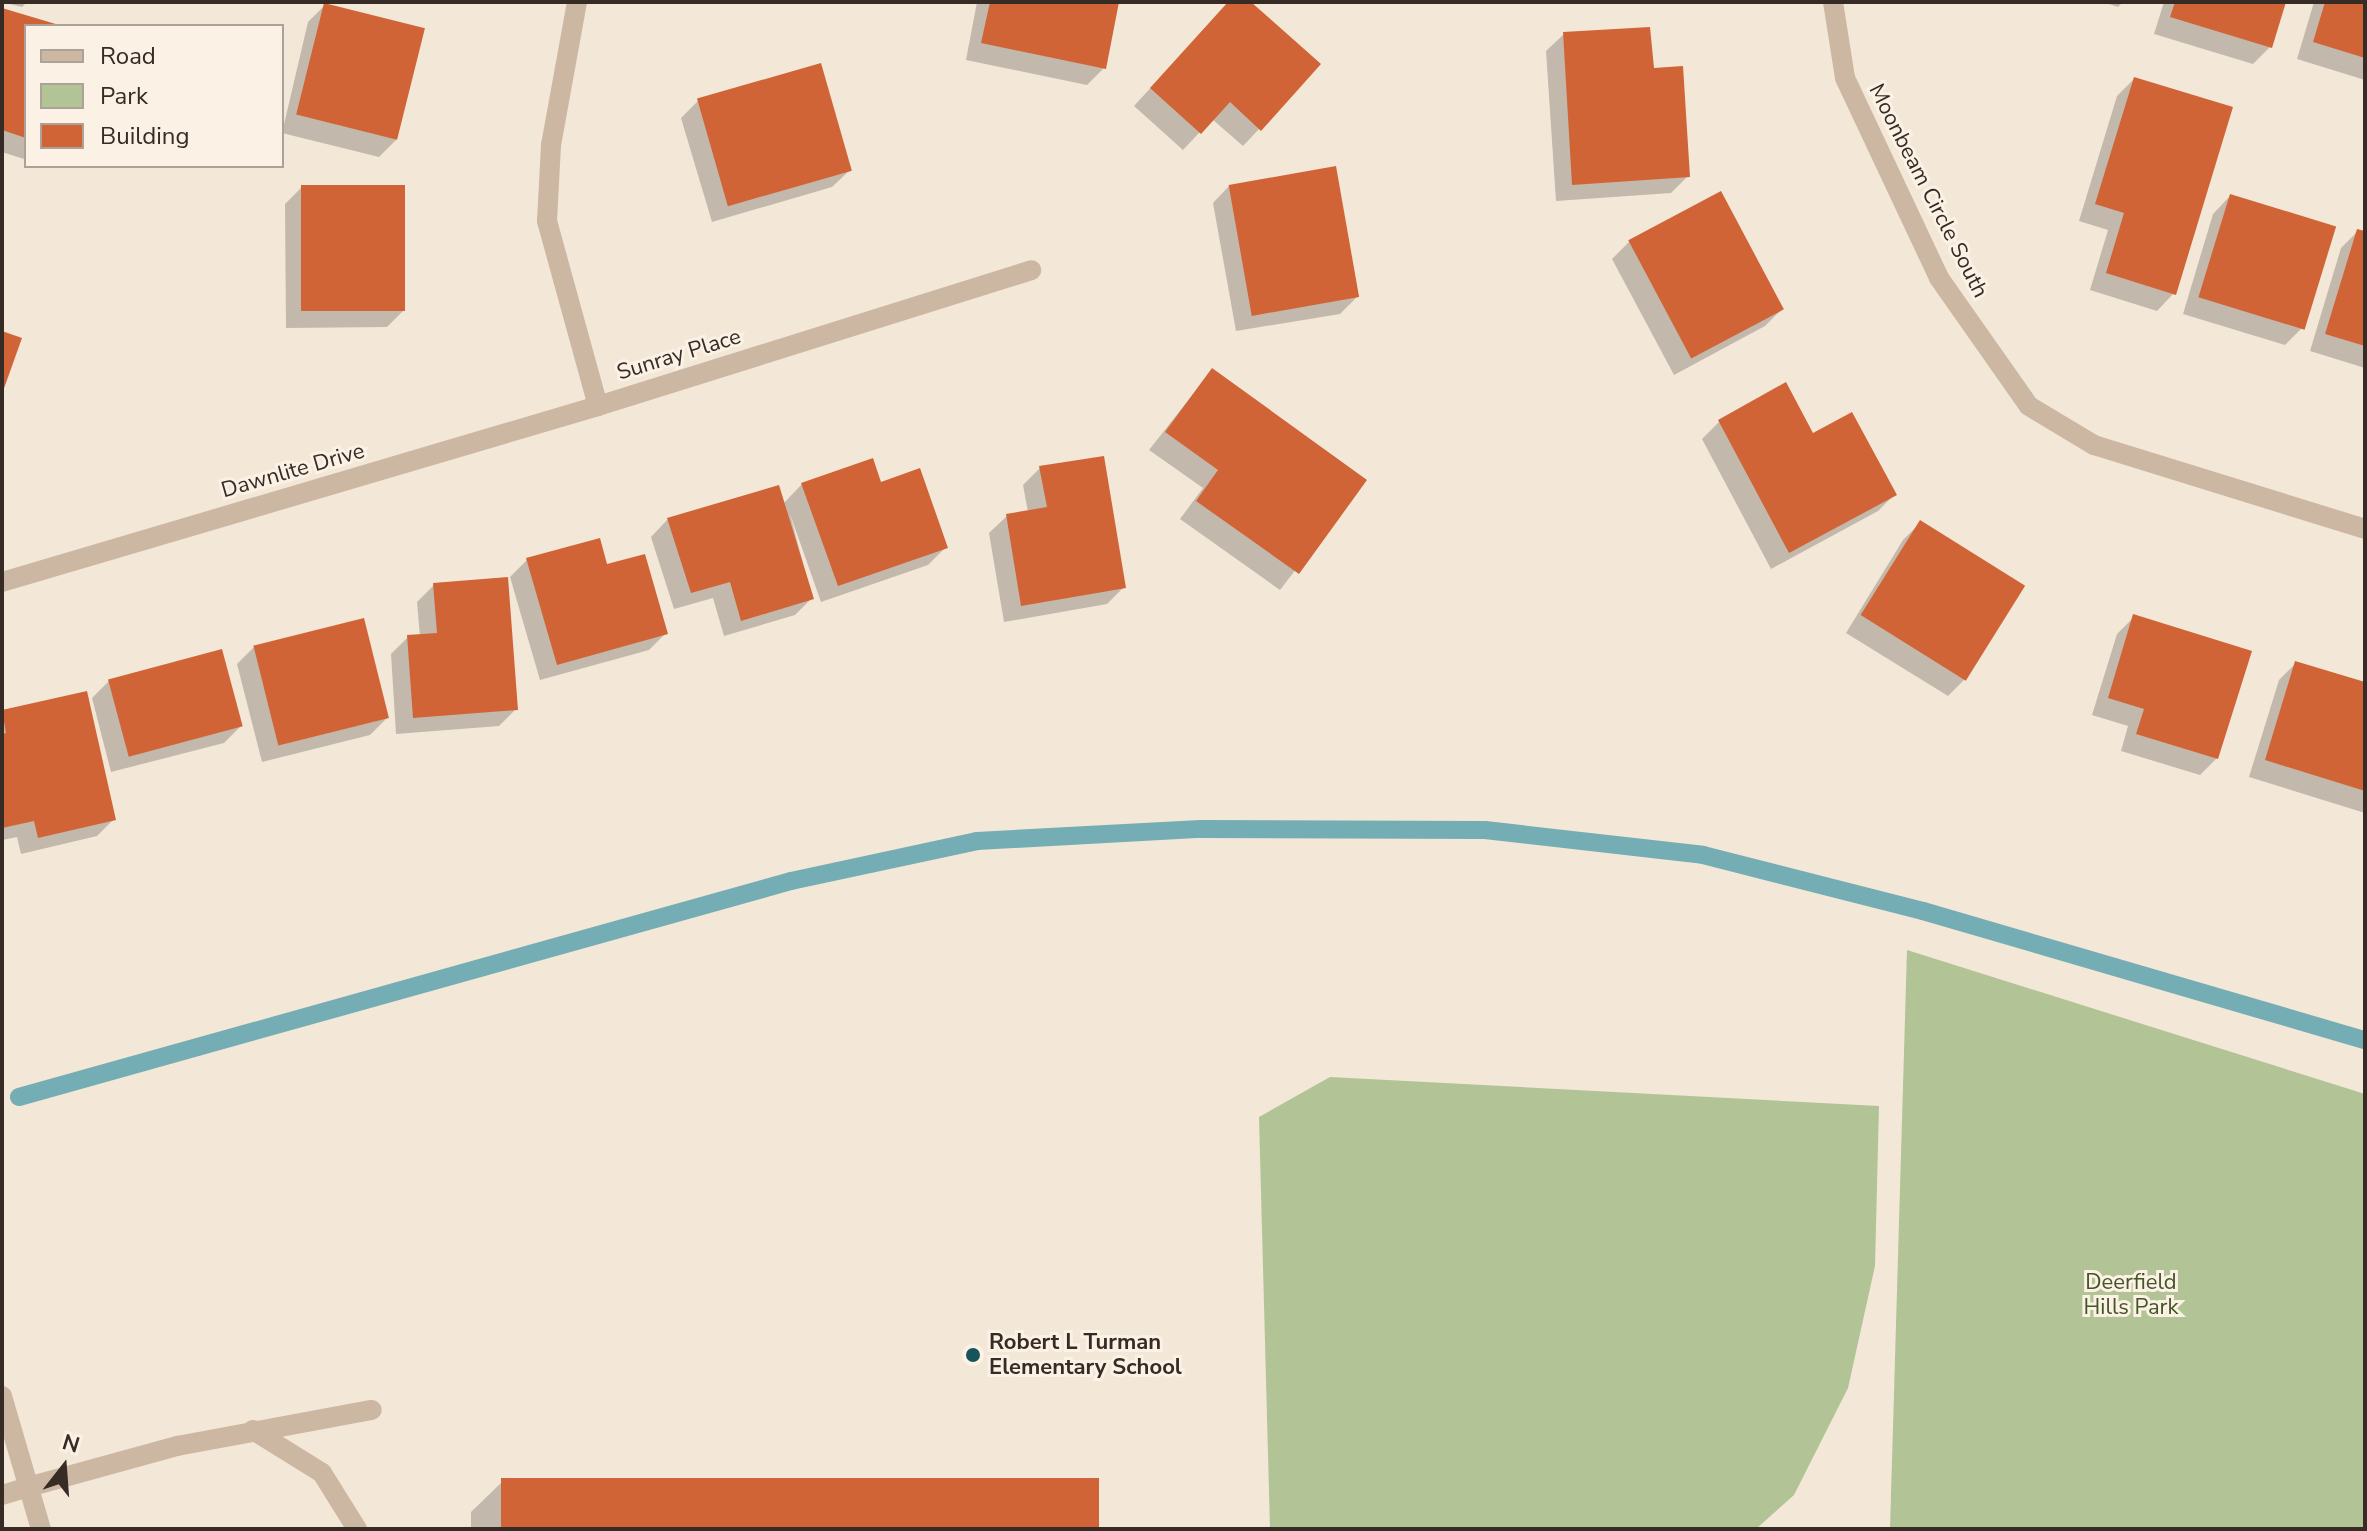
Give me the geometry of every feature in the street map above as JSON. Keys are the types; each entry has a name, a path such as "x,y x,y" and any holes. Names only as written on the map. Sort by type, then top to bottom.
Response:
{"street":[{"name":"Sunray Place","path":"577,2 551,145 547,221 598,406 1031,270"},
{"name":"Moonbeam Circle South","path":"1833,2 1845,78 1939,278 2029,406 2094,445 2365,529"},
{"name":"Dawnlite Drive","path":"2,582 598,406"},
{"path":"2,1396 41,1529"},
{"path":"2,1495 253,1430 372,1410"},
{"path":"253,1430 322,1473 357,1529"}],"green space":[{"name":"Deerfield Hills Park","path":"1907,950 2365,1094 2365,1529 1890,1529"},
{"path":"1330,1077 1879,1106 1875,1266 1848,1388 1794,1495 1756,1529 1270,1529 1259,1117"}],"building":[{"path":"990,2 1119,2 1106,69 981,43"},
{"path":"1228,2 1251,2 1321,64 1261,131 1230,102 1201,134 1150,88"},
{"path":"2175,2 2286,2 2272,48 2170,17"},
{"path":"2325,2 2365,2 2365,58 2313,42"},
{"path":"324,3 425,28 397,140 296,115"},
{"path":"2,8 56,24 24,24 24,137 2,130"},
{"path":"1650,27 1654,68 1683,66 1690,177 1572,185 1563,32"},
{"path":"821,63 852,171 728,206 697,99"},
{"path":"2134,77 2233,107 2176,295 2106,273 2124,213 2095,204"},
{"path":"1336,166 1359,297 1252,316 1229,185"},
{"path":"301,185 405,185 405,311 301,311"},
{"path":"1721,191 1784,309 1691,359 1628,240"},
{"path":"2230,194 2336,226 2305,330 2198,297"},
{"path":"2357,229 2365,231 2365,346 2325,334"},
{"path":"2,331 22,338 2,394"},
{"path":"1212,368 1367,480 1299,574 1196,501 1218,470 1165,432"},
{"path":"1786,382 1813,433 1852,412 1897,495 1789,553 1718,420"},
{"path":"1104,456 1126,588 1021,606 1006,514 1047,507 1039,466"},
{"path":"873,458 881,482 920,468 948,548 838,586 801,483"},
{"path":"779,485 814,599 741,621 730,582 691,593 667,518"},
{"path":"1920,520 2025,586 1966,681 1861,615"},
{"path":"600,538 607,564 645,554 668,634 557,665 526,558"},
{"path":"508,577 518,710 413,718 407,635 437,633 433,583"},
{"path":"2133,614 2252,651 2218,759 2136,734 2144,709 2108,698"},
{"path":"364,618 389,718 278,746 253,646"},
{"path":"222,649 243,726 129,757 108,680"},
{"path":"2295,661 2365,682 2365,791 2265,760"},
{"path":"87,691 116,820 38,838 34,821 2,828 2,734 6,733 2,710"},
{"path":"501,1478 1099,1478 1099,1529 501,1529"}],"waterway":[{"path":"19,1097 791,881 977,841 1201,829 1485,830 1703,855 1923,911 2365,1040"}],"place":[{"name":"Robert L Turman Elementary School","path":"973,1355"}]}
